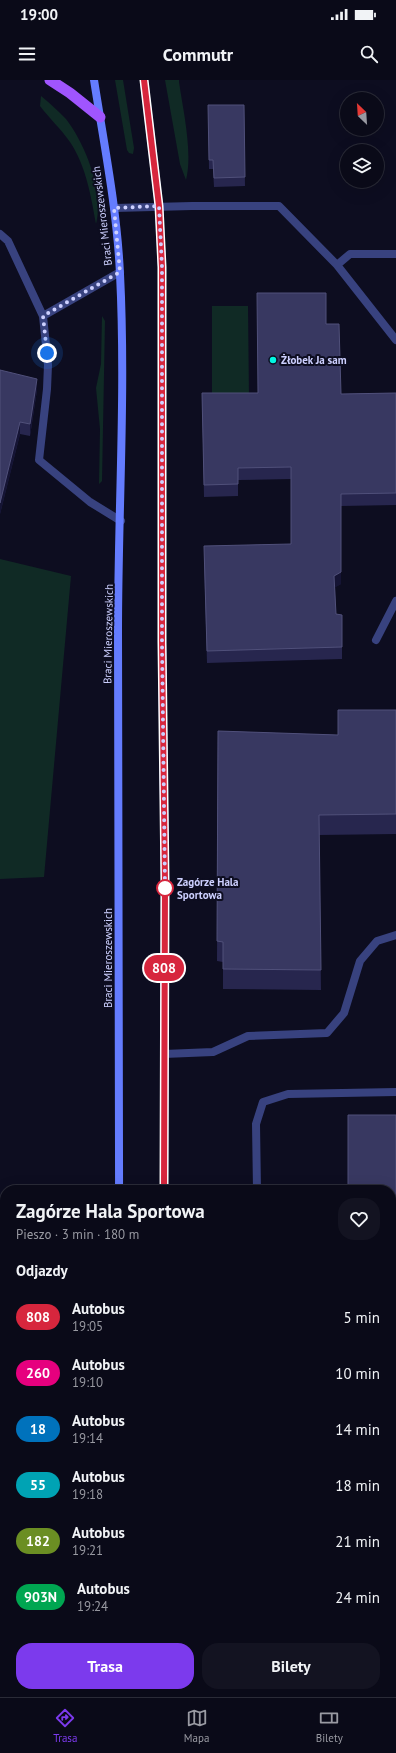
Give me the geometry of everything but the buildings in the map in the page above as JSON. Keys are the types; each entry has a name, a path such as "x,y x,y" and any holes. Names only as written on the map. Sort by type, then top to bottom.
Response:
{"main road":[{"path":"50,80 70,93 100,117"},
{"name":"Braci Mieroszewskich","path":"94,80 114,208 120,272 122,337 121,521 118,629 119,1185"},
{"path":"144,80 159,206 162,267 162,642 165,882 164,1185"}],"street":[{"path":"114,208 159,206 279,206 337,266 396,340"},
{"path":"0,234 8,241 43,316 48,365 39,460 90,502 121,521"},
{"path":"337,266 350,254 396,254"},
{"path":"43,316 120,272"},
{"path":"376,640 396,601"},
{"path":"164,1054 213,1052 248,1036 327,1033 344,1013 360,961 377,941 396,935"},
{"path":"257,1185 256,1124 263,1102 288,1094 396,1092"}],"green space":[{"path":"115,80 123,80 134,148 133,154 129,153 127,150"},
{"path":"165,80 179,80 188,145 188,169 186,180 180,164"},
{"path":"41,96 66,119 86,155 92,169 98,198 96,224 90,192 76,151 40,106"},
{"path":"212,306 248,306 249,399 212,399"},
{"path":"102,316 105,321 102,481 99,484 100,429 96,388 101,364"},
{"path":"0,559 71,576 44,877 0,879"}],"bus line":[{"name":"808","path":"144,80 154,152 159,206 162,267 162,642 165,882 164,1185"}],"place":[{"name":"Żłobek Ja sam","path":"273,360"},
{"name":"Zagórze Hala Sportowa","path":"165,888"}],"route":[{"path":"47,353 43,316 120,272 114,208 159,206 162,267 162,642 165,888"}]}
